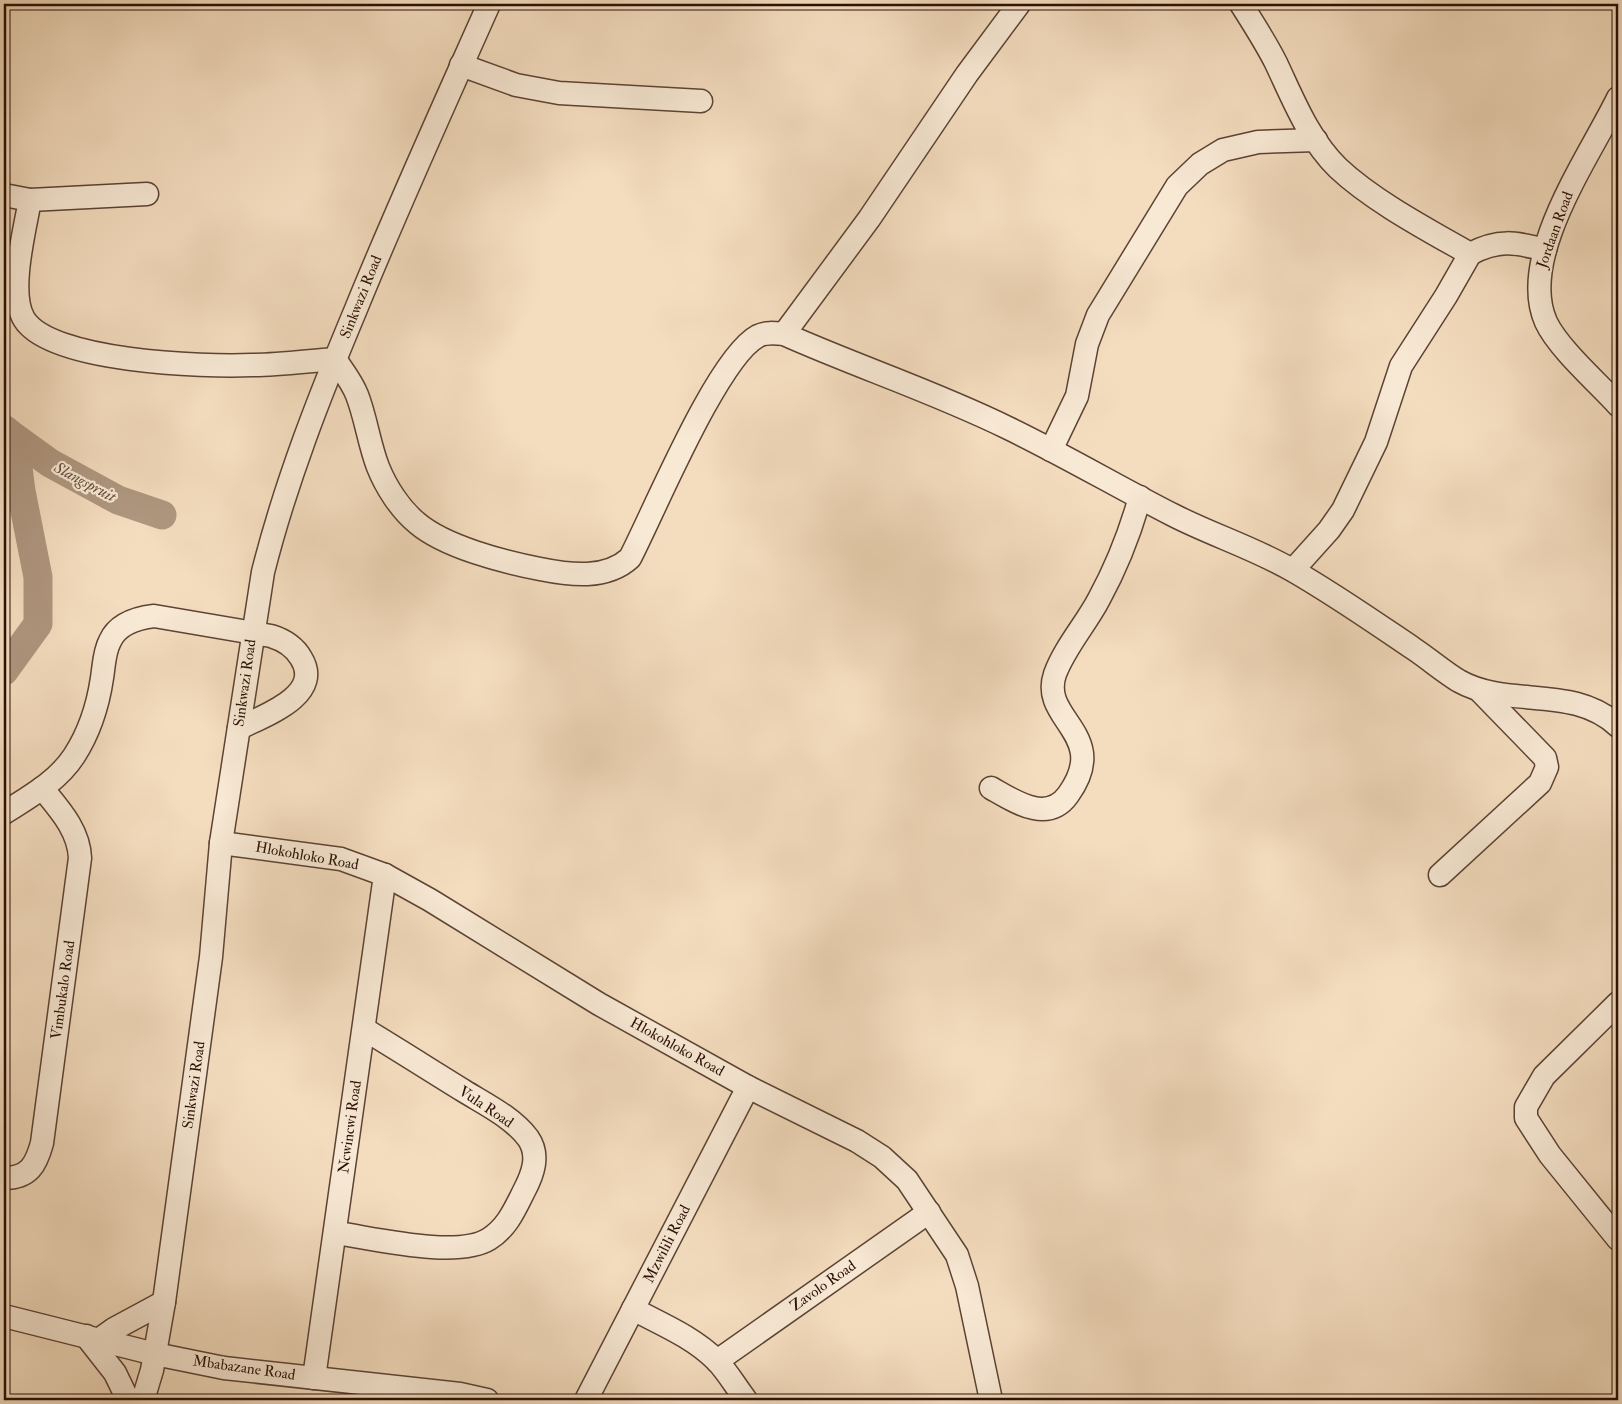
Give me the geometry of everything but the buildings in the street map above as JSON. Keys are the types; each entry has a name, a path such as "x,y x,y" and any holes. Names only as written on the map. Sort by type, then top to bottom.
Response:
{"street":[{"name":"Sinkwazi Road","path":"143,1400 155,1354 164,1302 211,957 221,843 252,633 263,572 274,528 313,412 393,219 489,4"},
{"path":"784,334 869,219 967,74 1019,4"},
{"path":"1241,4 1275,62 1295,106 1316,140 1338,167 1370,193 1470,254"},
{"path":"461,65 516,85 559,92 702,101"},
{"name":"Jordaan Road","path":"1616,107 1572,184 1545,250 1538,292 1547,324 1563,345 1618,405"},
{"path":"1051,450 1077,396 1087,344 1098,315 1177,186 1200,164 1223,150 1258,142 1316,140"},
{"path":"4,195 30,200 147,194"},
{"path":"30,200 20,267 18,307 30,328 46,338 91,352 143,360 203,366 254,365 335,359 356,393 381,473 392,495 417,524 449,542 505,562 564,574 594,574 612,570 630,558 697,422 737,355 756,337 766,333 784,334 942,398 1051,450 1175,516 1259,552 1293,570 1364,615 1458,681 1479,690 1558,698 1582,704 1604,714 1618,726"},
{"path":"1293,570 1329,530 1343,510 1376,442 1400,366 1446,296 1470,254 1493,244 1513,242 1545,250"},
{"path":"991,788 1024,806 1042,810 1056,806 1065,800 1077,783 1083,765 1084,754 1078,739 1057,705 1053,690 1054,676 1063,656 1099,599 1121,557 1140,497"},
{"path":"4,813 42,788 64,769 87,731 95,710 110,640 129,621 154,616 252,633 282,640 296,650 303,662 307,675 306,684 296,696 278,708 239,728"},
{"path":"1440,875 1540,783 1547,767 1545,758 1479,690"},
{"name":"Vimbukalo Road","path":"4,1178 13,1178 32,1169 37,1162 42,1143 80,858 76,836 66,818 42,788"},
{"name":"Hlokohloko Road","path":"221,843 341,859 385,875 430,900 599,1004 748,1087 857,1141 882,1157 907,1180 947,1239 962,1268 991,1400"},
{"name":"Ncwincwi Road","path":"314,1378 336,1233 385,875"},
{"path":"1618,1003 1544,1076 1526,1107 1526,1118 1550,1155 1618,1239"},
{"name":"Vula Road","path":"336,1233 429,1246 459,1248 473,1246 488,1240 509,1220 531,1178 535,1163 534,1150 528,1138 503,1115 364,1029"},
{"name":"Mzwilili Road","path":"586,1400 748,1087"},
{"name":"Zavolo Road","path":"717,1361 929,1212"},
{"path":"128,1400 93,1337 114,1329 164,1302"},
{"path":"633,1309 695,1343 717,1361 746,1400"},
{"name":"Mbabazane Road","path":"4,1316 155,1354 224,1368 314,1378 425,1395 460,1394 488,1400"}],"waterway":[{"path":"4,429 14,437 21,491 38,577 38,624 4,671"},
{"name":"Slangspruit","path":"14,437 50,463 118,500 162,515"}]}
